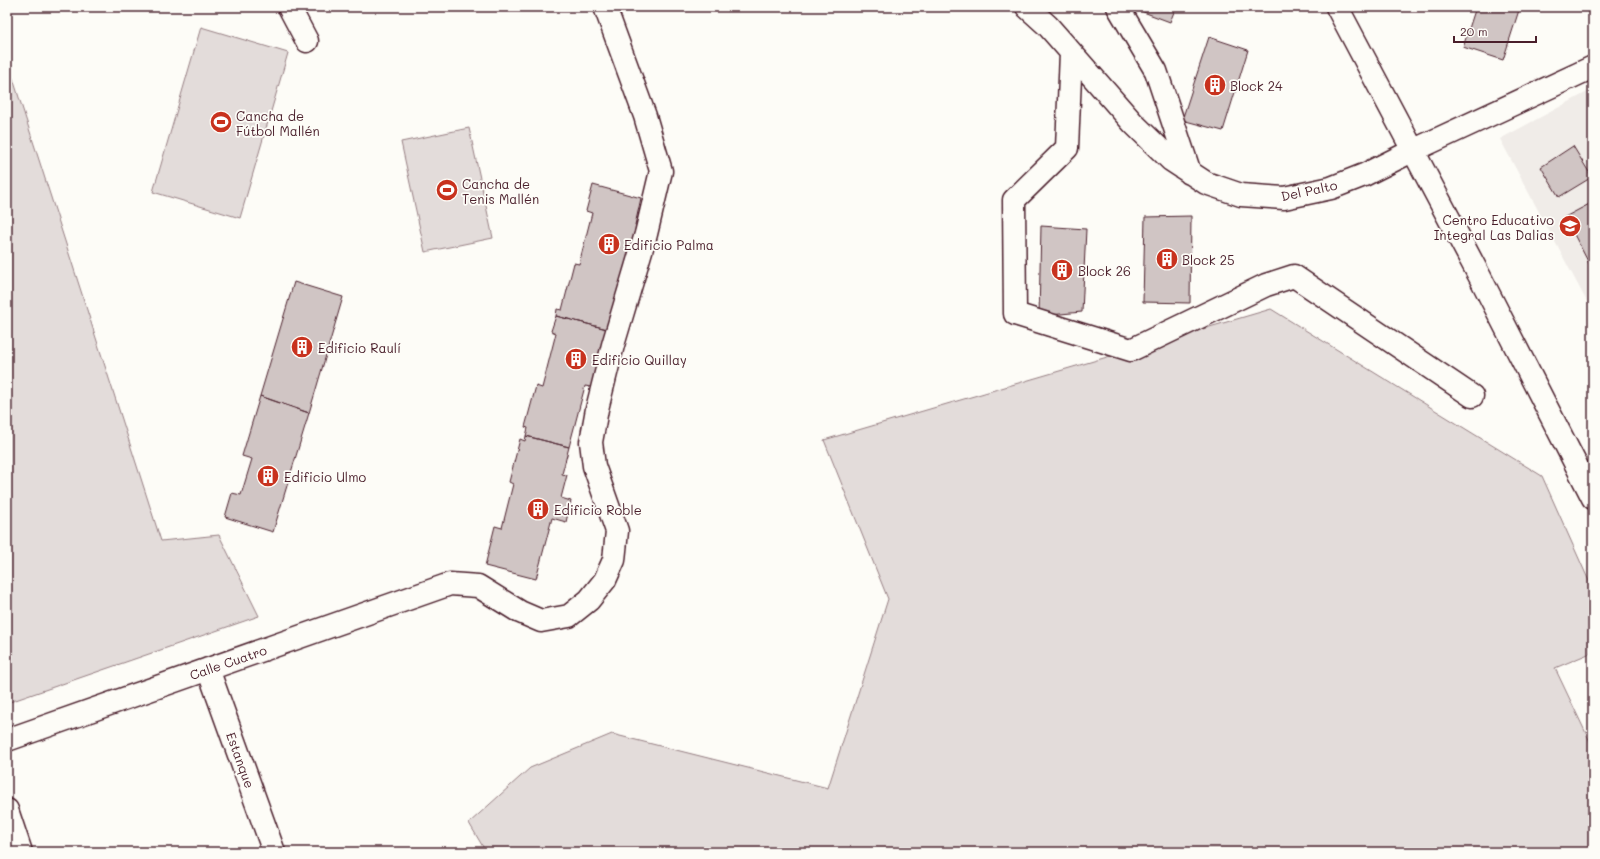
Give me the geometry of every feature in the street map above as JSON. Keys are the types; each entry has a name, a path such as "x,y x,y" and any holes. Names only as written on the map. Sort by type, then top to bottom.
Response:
{"street":[{"path":"289,7 308,41"},
{"name":"Calle Cuatro","path":"7,740 450,584 478,586 520,612 541,621 569,616 589,600 605,580 614,560 617,531 594,466 590,442 612,352 646,234 661,171 645,116 605,7"},
{"name":"Del Palto","path":"1027,7 1048,26 1133,123 1171,160 1206,183 1241,195 1284,198 1331,188 1364,175 1593,66"},
{"path":"1118,7 1156,71 1190,173"},
{"path":"1337,7 1480,277 1593,498"},
{"path":"1071,53 1067,148 1014,200 1015,314 1131,350 1266,285 1294,276 1472,396"},
{"name":"Estanque","path":"208,669 274,852"},
{"path":"7,810 21,852"}],"shaded area":[{"name":"Cancha de Fútbol Mallén","path":"201,27 288,53 240,218 153,192"},
{"path":"7,60 161,541 219,535 259,616 7,703"},
{"name":"Centro Educativo Integral Las Dalias","path":"1593,89 1593,313 1500,139"},
{"name":"Cancha de Tenis Mallén","path":"469,128 493,238 425,252 401,142"},
{"path":"1271,309 1542,476 1593,590 1593,652 1555,668 1593,748 1593,852 486,852 469,823 530,768 612,734 828,788 888,599 824,440"}],"building":[{"path":"1130,7 1176,7 1170,22"},
{"path":"1476,7 1520,7 1503,60 1463,47"},
{"name":"Block 24","path":"1209,37 1248,50 1223,131 1182,120"},
{"path":"1573,146 1592,177 1559,197 1541,167"},
{"name":"Edificio Palma","path":"593,185 641,198 635,225 638,226 611,330 556,316 557,309 562,310 574,263 579,264 592,213 586,211"},
{"path":"1593,202 1593,271 1565,217"},
{"name":"Block 25","path":"1191,216 1190,303 1143,302 1145,217"},
{"name":"Block 26","path":"1041,226 1086,229 1082,312 1039,316"},
{"name":"Edificio Raulí","path":"294,282 343,297 309,413 260,396"},
{"name":"Edificio Quillay","path":"556,316 611,330 596,388 585,386 569,447 526,436 528,428 525,427 536,386 542,388 556,333 551,331"},
{"name":"Edificio Ulmo","path":"260,396 309,413 273,532 225,517 232,493 241,495 252,459 242,456"},
{"name":"Edificio Roble","path":"526,436 569,447 562,474 567,475 561,498 571,501 566,522 552,518 536,579 485,566 495,526 502,528 513,484 509,482 520,439 525,441"}],"place":[{"name":"Block 24","path":"1215,85"},
{"name":"Cancha de Fútbol Mallén","path":"221,122"},
{"name":"Cancha de Tenis Mallén","path":"447,190"},
{"name":"Centro Educativo Integral Las Dalias","path":"1570,226"},
{"name":"Edificio Palma","path":"609,244"},
{"name":"Block 25","path":"1167,259"},
{"name":"Block 26","path":"1062,270"},
{"name":"Edificio Raulí","path":"302,347"},
{"name":"Edificio Quillay","path":"576,359"},
{"name":"Edificio Ulmo","path":"268,476"},
{"name":"Edificio Roble","path":"538,509"}]}
